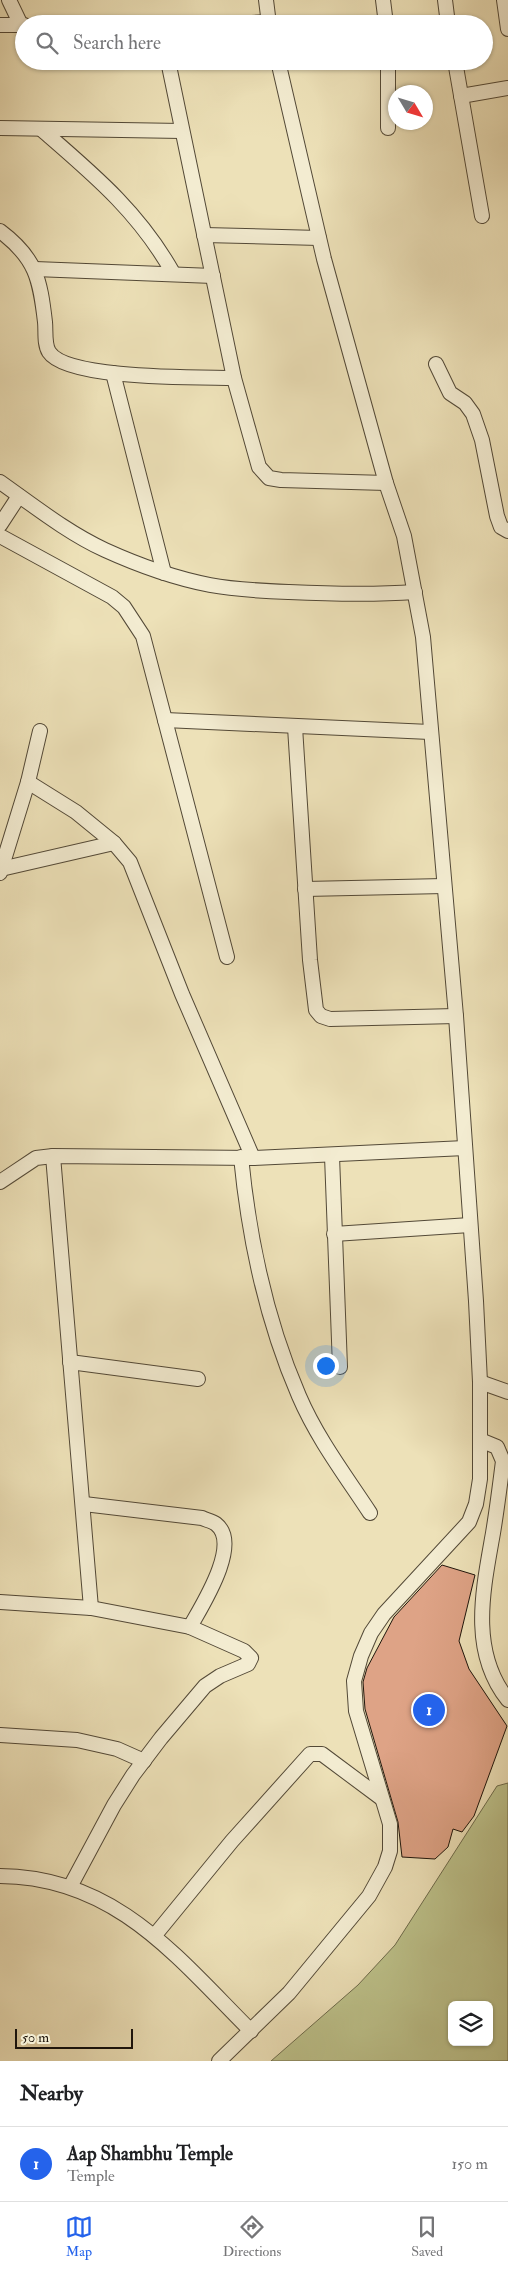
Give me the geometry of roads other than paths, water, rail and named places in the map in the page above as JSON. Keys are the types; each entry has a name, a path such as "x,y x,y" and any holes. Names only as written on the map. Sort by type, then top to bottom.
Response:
{"street":[{"path":"9,0 17,15"},
{"path":"266,0 268,15"},
{"path":"383,0 385,15"},
{"path":"445,0 447,15"},
{"path":"504,0 508,29"},
{"path":"0,25 15,25"},
{"path":"170,70 234,378 259,468 269,478 329,482 386,482"},
{"path":"219,2061 289,1993 369,1896 390,1851 390,1824 356,1712 354,1681 371,1633 384,1614 469,1522 476,1504 480,1479 480,1382 465,1148 456,1016 423,637 404,536 386,482 319,238 280,70"},
{"path":"388,70 388,85"},
{"path":"457,70 482,216"},
{"path":"461,96 508,88"},
{"path":"0,128 182,132"},
{"path":"41,129 118,197 157,244 173,273"},
{"path":"0,231 29,258 35,269 42,298 47,345 50,353 63,364 113,373 234,378"},
{"path":"204,235 319,238"},
{"path":"35,269 213,276"},
{"path":"436,364 450,393 465,403 472,414 482,440 497,516 502,526 508,531"},
{"path":"113,373 164,573"},
{"path":"0,482 87,540 164,573 211,586 263,591 379,595 415,592"},
{"path":"0,525 20,496"},
{"path":"0,536 81,579 124,607 144,636 227,957"},
{"path":"165,720 430,732"},
{"path":"295,727 305,889 316,1010 321,1016 330,1019 456,1016"},
{"path":"0,871 28,782 40,731"},
{"path":"28,782 76,812 114,843 130,862 247,1158 246,1211 257,1269 280,1347 299,1397 323,1442 370,1513"},
{"path":"0,871 114,843"},
{"path":"305,889 444,886"},
{"path":"1,1178 36,1158 53,1156 247,1158 332,1156 465,1148"},
{"path":"53,1156 84,1504 91,1608"},
{"path":"332,1156 340,1368"},
{"path":"334,1234 470,1225"},
{"path":"70,1362 198,1379"},
{"path":"480,1382 508,1392"},
{"path":"480,1440 497,1447 502,1461 482,1600 482,1626 490,1671 508,1700"},
{"path":"84,1504 202,1518 216,1524 222,1534 223,1548 219,1574 190,1627"},
{"path":"0,1602 91,1608 190,1627 244,1651 251,1658 250,1661 214,1679 205,1686 144,1761 95,1836 70,1887"},
{"path":"0,1736 77,1740 117,1749 144,1761"},
{"path":"155,1935 239,1833 310,1754 322,1754 381,1798"},
{"path":"0,1876 47,1879 70,1887 110,1906 155,1935 251,2031"}],"place":[{"name":"Aap Shambhu Temple","path":"429,1710"}]}
